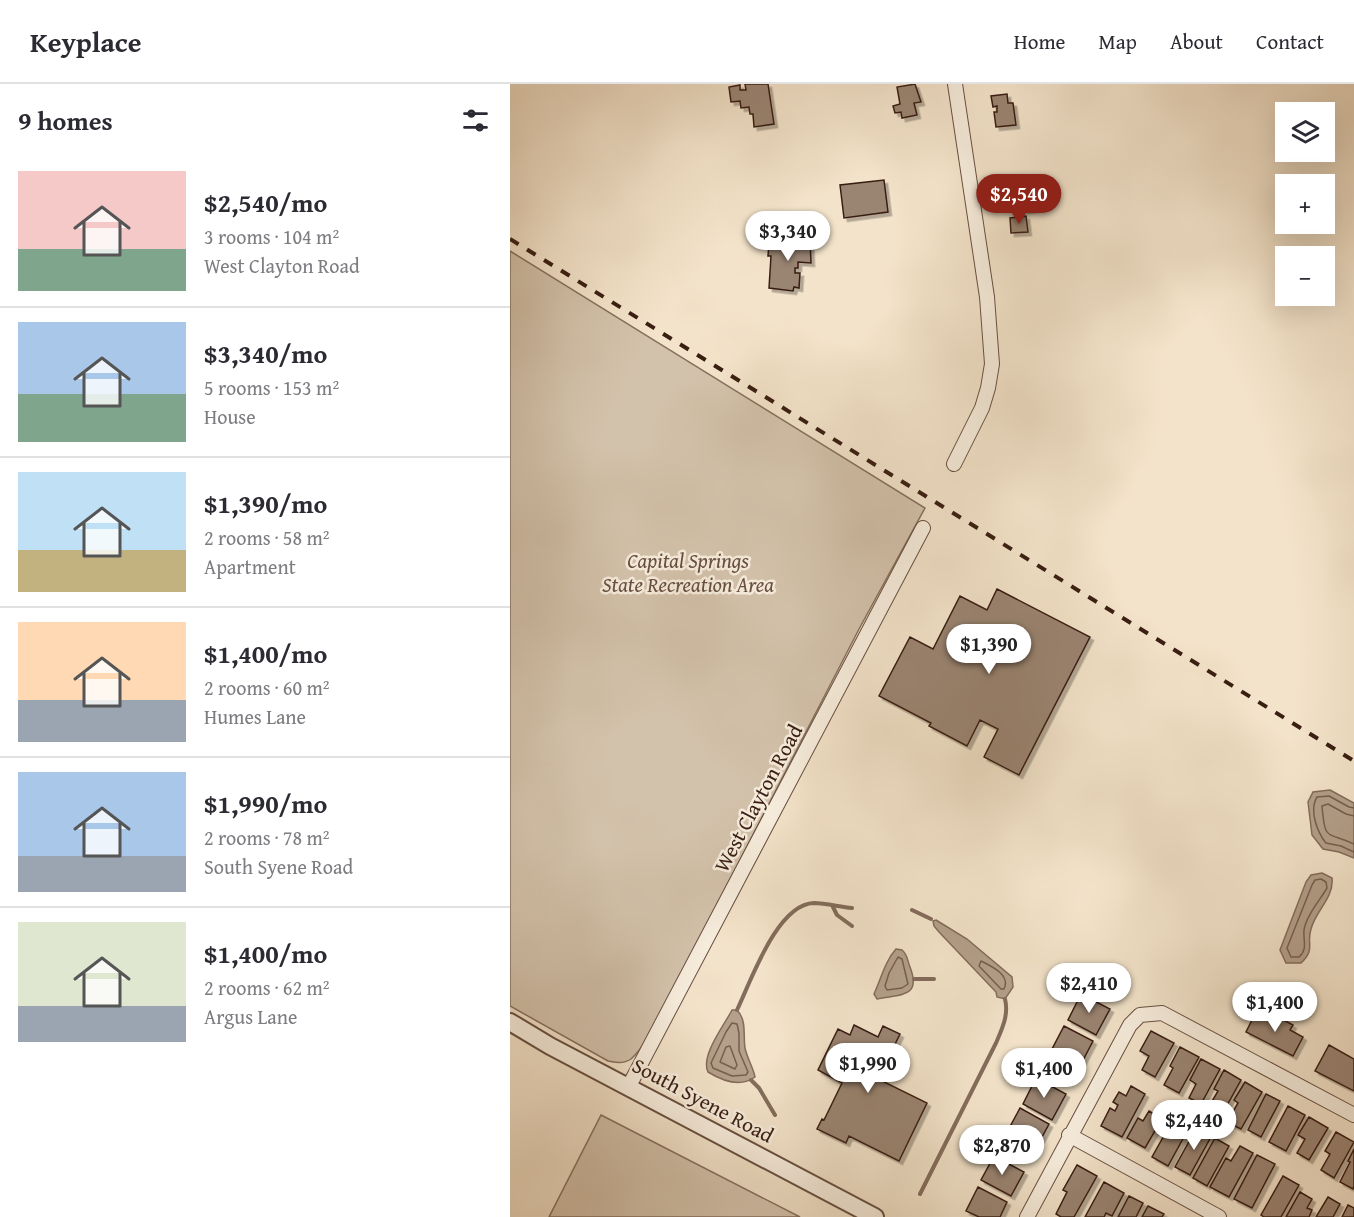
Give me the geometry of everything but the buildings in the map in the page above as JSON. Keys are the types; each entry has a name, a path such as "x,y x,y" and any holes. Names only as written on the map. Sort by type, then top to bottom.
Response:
{"street":[{"path":"954,84 987,297 992,364 982,408 954,464"},
{"name":"West Clayton Road","path":"629,1086 923,528"},
{"path":"1027,1217 1130,1025 1140,1015 1162,1013 1354,1115"},
{"name":"South Syene Road","path":"510,1022 550,1046 875,1217"},
{"path":"1070,1135 1219,1217"}],"green space":[{"name":"Capital Springs State Recreation Area","path":"510,251 925,508 859,629 654,1026 643,1045 631,1059 617,1063 608,1061 510,1006"},
{"path":"601,1115 800,1217 549,1217"}],"water":[{"path":"1330,790 1354,803 1354,858 1323,849 1312,835 1308,802 1313,792"},
{"path":"1322,873 1332,878 1332,885 1328,898 1313,922 1308,954 1301,963 1286,963 1280,950 1306,882 1311,875"},
{"path":"936,920 967,939 1012,977 1013,987 1005,999 997,997 996,992 939,932 934,926 933,921"},
{"path":"896,949 902,950 906,956 913,984 907,993 877,999 874,994 886,965"},
{"path":"732,1010 737,1010 742,1018 745,1048 755,1077 743,1082 731,1082 719,1078 708,1072 706,1065 710,1049"}],"waterway":[{"path":"737,1010 767,946 788,916 801,907 814,903 852,908"},
{"path":"833,907 837,915 852,926"},
{"path":"912,910 931,919"},
{"path":"914,979 934,979"},
{"path":"920,1194 1003,1027 1005,999"},
{"path":"751,1080 759,1088 775,1115"}],"railway":[{"path":"510,239 1354,761"}]}
